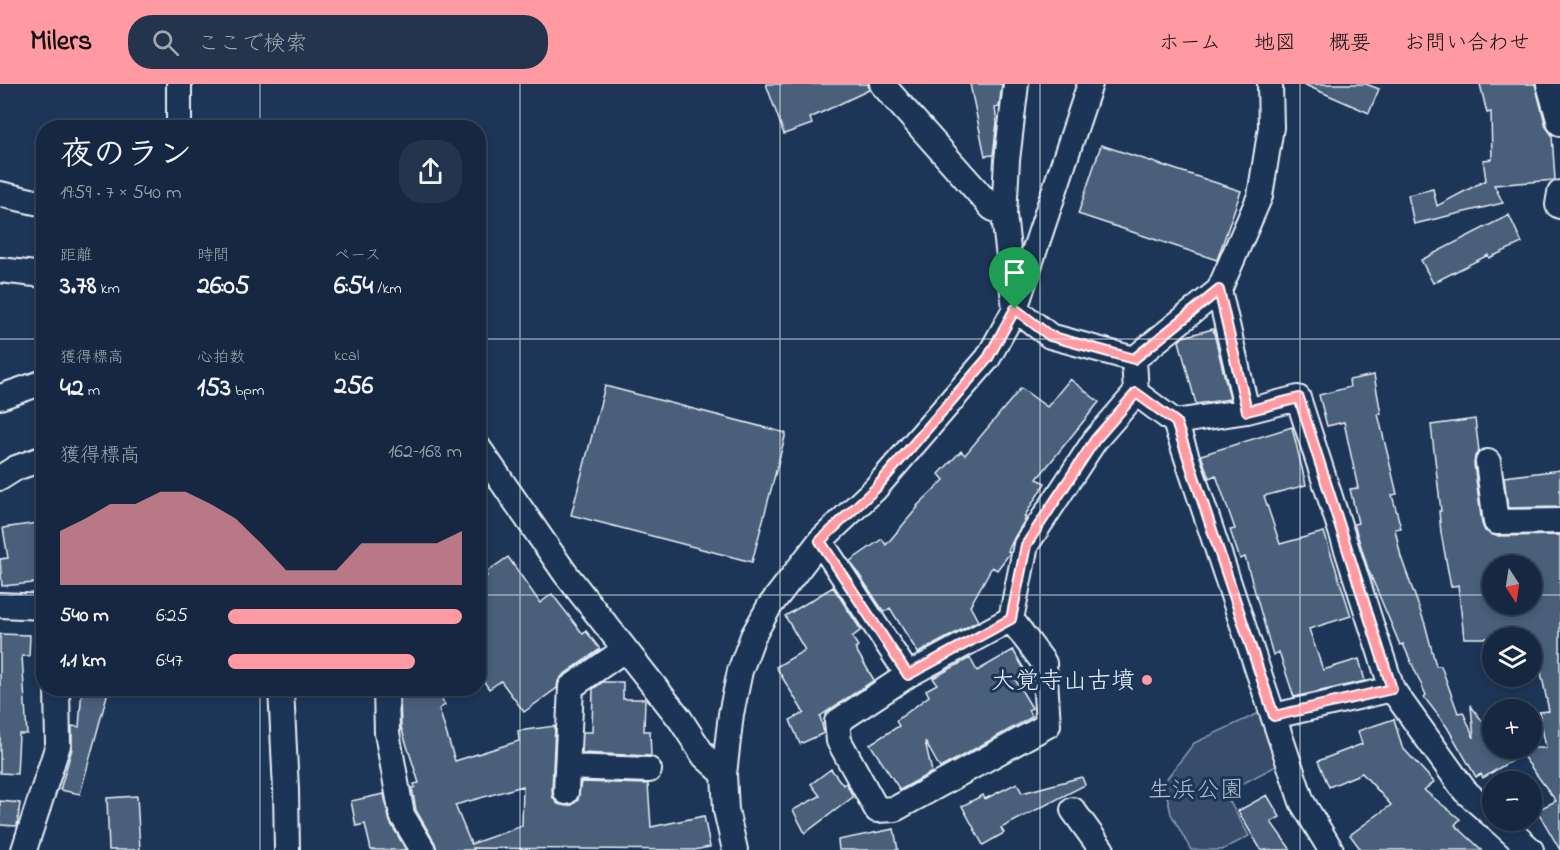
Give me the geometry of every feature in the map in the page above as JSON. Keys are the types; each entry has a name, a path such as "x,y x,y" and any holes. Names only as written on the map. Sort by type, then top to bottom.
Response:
{"street":[{"path":"179,84 179,120"},
{"path":"882,84 992,208 1004,215"},
{"path":"1016,84 1007,160 1004,215 1015,309 1050,336 1134,359"},
{"path":"730,848 724,774 731,714 740,671 753,636 769,607 820,541 875,489 988,358 1015,309 1090,84"},
{"path":"1134,359 1219,290 1260,196 1270,127 1270,84"},
{"path":"1550,84 1560,123"},
{"path":"0,194 36,202"},
{"path":"0,270 36,274"},
{"path":"1219,290 1247,411"},
{"path":"1011,619 908,675 837,722 839,741 877,810 895,809 1048,725 1044,663 1011,619 1026,545 1095,440 1136,393 1134,359"},
{"path":"0,397 36,385"},
{"path":"1136,393 1176,422 1302,802 1331,850"},
{"path":"1176,422 1247,411 1299,398 1392,689 1465,791 1482,806"},
{"path":"486,459 565,573 680,718 704,756 724,774"},
{"path":"0,478 16,468 36,461"},
{"path":"1488,462 1496,522 1560,521"},
{"path":"820,541 908,675"},
{"path":"0,605 36,607"},
{"path":"566,792 571,687 624,650"},
{"path":"1274,716 1392,689"},
{"path":"24,850 58,745 57,696"},
{"path":"281,696 287,850"},
{"path":"386,696 387,733 402,815 423,850"},
{"path":"567,767 649,770"},
{"path":"1073,810 1102,850"},
{"path":"1510,831 1531,850"}],"green space":[{"name":"生浜公園","path":"1261,712 1278,765 1225,793 1249,836 1222,850 1191,850 1171,814 1164,782 1194,743"}],"building":[{"path":"766,84 868,84 869,90 810,118 812,124 784,134"},
{"path":"970,84 1002,84 999,107 995,108 997,122 993,155 985,156"},
{"path":"1303,84 1366,84 1379,89 1369,113"},
{"path":"1480,84 1535,84 1546,127 1552,135 1555,180 1494,185 1503,203 1414,224 1408,195 1433,189 1437,206 1486,180 1483,160 1492,159 1491,112 1487,113"},
{"path":"1101,145 1241,191 1217,260 1078,214"},
{"path":"1509,215 1522,243 1489,258 1488,255 1433,283 1421,260"},
{"path":"1213,329 1230,399 1196,404 1179,341 1183,337"},
{"path":"1374,375 1381,414 1378,414 1397,494 1392,495 1401,528 1395,529 1401,557 1425,624 1436,666 1441,666 1458,713 1463,712 1474,738 1471,706 1482,721 1482,759 1510,759 1511,761 1495,771 1482,771 1482,776 1481,774 1476,777 1447,727 1424,697 1426,695 1403,644 1400,645 1368,569 1354,524 1358,523 1350,489 1358,488 1344,422 1327,426 1319,395 1350,387 1349,380"},
{"path":"1070,379 1099,402 1037,479 1045,483 1024,517 1026,518 1008,551 1010,553 997,570 992,567 970,606 978,621 918,653 890,608 884,612 850,561 882,539 886,545 917,506 944,480 939,474 961,451 965,455 1021,388 1047,407"},
{"path":"605,386 786,433 752,562 571,515"},
{"path":"1475,419 1479,451 1475,456 1474,464 1482,524 1485,531 1496,536 1560,535 1560,850 1542,819 1542,808 1556,801 1542,782 1542,771 1534,771 1525,759 1542,759 1542,748 1546,748 1542,712 1549,711 1542,677 1542,627 1482,627 1482,638 1464,638 1458,585 1451,587 1441,533 1439,511 1441,511 1431,425"},
{"path":"1292,427 1306,485 1264,496 1280,544 1324,532 1351,616 1309,629 1323,670 1359,659 1365,681 1294,697 1279,652 1273,655 1245,557 1240,559 1230,530 1235,529 1216,475 1209,478 1201,455"},
{"path":"1560,470 1560,507 1508,508 1504,477"},
{"path":"36,523 36,583 2,586 0,559 8,558 3,528"},
{"path":"508,557 540,603 552,594 583,634 586,631 600,649 563,675 558,681 557,688 524,712 501,681 489,689 486,685 486,572"},
{"path":"833,587 861,630 852,637 858,646 855,648 874,680 820,716 824,733 800,744 790,720 804,713 776,667 805,650 785,616"},
{"path":"0,634 30,635 29,656 22,656 27,734 19,734 17,774 0,773"},
{"path":"1013,650 1027,674 1016,681 1032,708 1028,710 1032,717 940,768 925,741 932,772 900,790 870,744 899,726 896,721 929,696 926,690 937,684 933,678 970,658 977,671"},
{"path":"603,682 623,682 623,699 645,699 644,731 650,731 651,756 582,753 583,732 592,732 593,689"},
{"path":"81,696 107,696 80,794 60,790 72,749 72,726 79,727"},
{"path":"404,696 440,696 445,705 439,709 455,761 519,741 518,731 555,726 552,791 553,798 558,804 572,805 578,800 581,782 648,784 651,827 704,816 710,847 694,850 473,848 474,850 437,850 416,810 412,788 415,787 414,784 419,783 401,727 400,698","holes":["523,786 522,826 471,844 455,805"]},
{"path":"1394,719 1402,747 1434,782 1424,790 1460,819 1455,825 1482,850 1361,850 1350,835 1391,805 1362,773 1329,787 1318,761 1362,744 1358,731"},
{"path":"831,769 843,785 846,783 853,797 805,833 793,810 820,796 811,784"},
{"path":"1082,777 1085,785 1001,828 1004,833 983,845 962,806 983,795 985,799 1017,783 1022,793"},
{"path":"384,794 390,822 406,850 371,850 365,824 356,826 351,801"},
{"path":"1267,795 1280,817 1271,822 1291,850 1261,850 1238,811"},
{"path":"137,796 140,850 109,850 107,798"},
{"path":"0,801 20,803 17,826 0,825"},
{"path":"894,829 898,850 839,850 838,840"}],"place":[{"name":"大覚寺山古墳","path":"1147,680"}],"route":[{"path":"1219,290 1247,411 1299,398 1392,689 1274,716 1176,422 1136,393 1095,440 1026,545 1011,619 908,675 820,541 875,489 988,358 1015,309 1050,336 1134,359 1219,290"}]}
